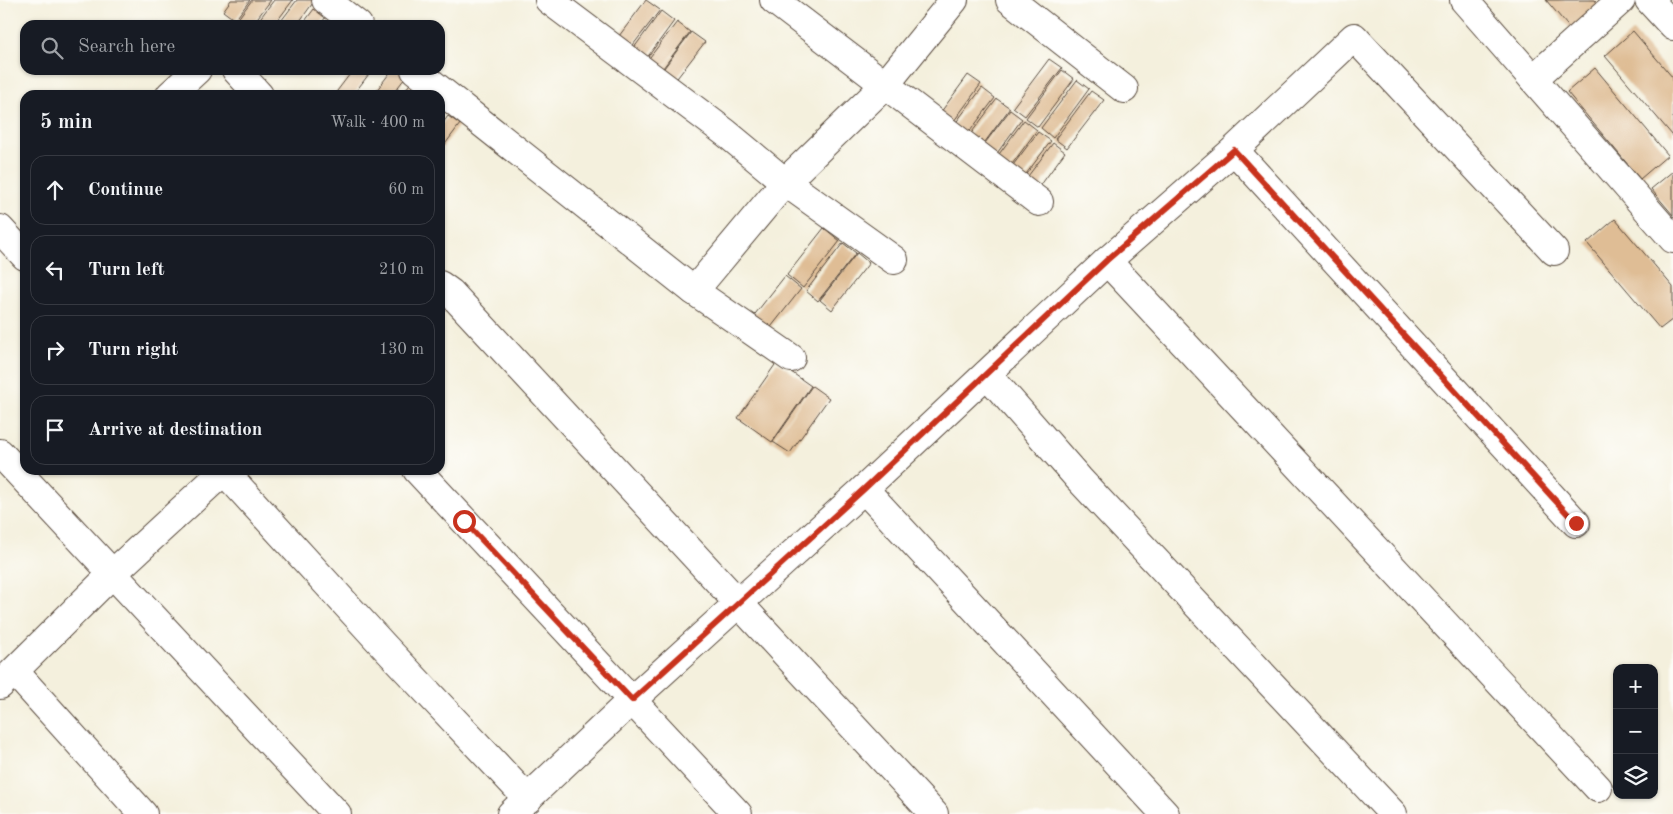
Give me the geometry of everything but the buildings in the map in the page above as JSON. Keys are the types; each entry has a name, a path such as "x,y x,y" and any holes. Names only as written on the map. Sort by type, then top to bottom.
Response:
{"street":[{"path":"326,0 352,20"},
{"path":"549,0 726,133 785,182 894,260"},
{"path":"774,0 1039,202"},
{"path":"694,291 785,182 885,85 954,0"},
{"path":"1010,0 1124,88"},
{"path":"1464,0 1673,240"},
{"path":"1533,78 1621,0"},
{"path":"1650,0 1673,26"},
{"path":"229,475 383,645 520,806 632,700 864,489 1107,260 1234,150 1354,37 1554,251"},
{"path":"175,90 192,75"},
{"path":"241,75 254,90"},
{"path":"421,75 440,90"},
{"path":"445,94 694,291 791,358"},
{"path":"1234,150 1576,523"},
{"path":"1107,260 1598,788"},
{"path":"445,289 934,814"},
{"path":"987,374 1079,479 1393,814"},
{"path":"0,453 20,475"},
{"path":"20,475 337,814"},
{"path":"143,814 7,679 112,574 219,475"},
{"path":"422,475 738,814"},
{"path":"864,489 1165,814"}],"route":[{"path":"464,521 632,700 864,489 1107,260 1234,150 1576,523"}]}
